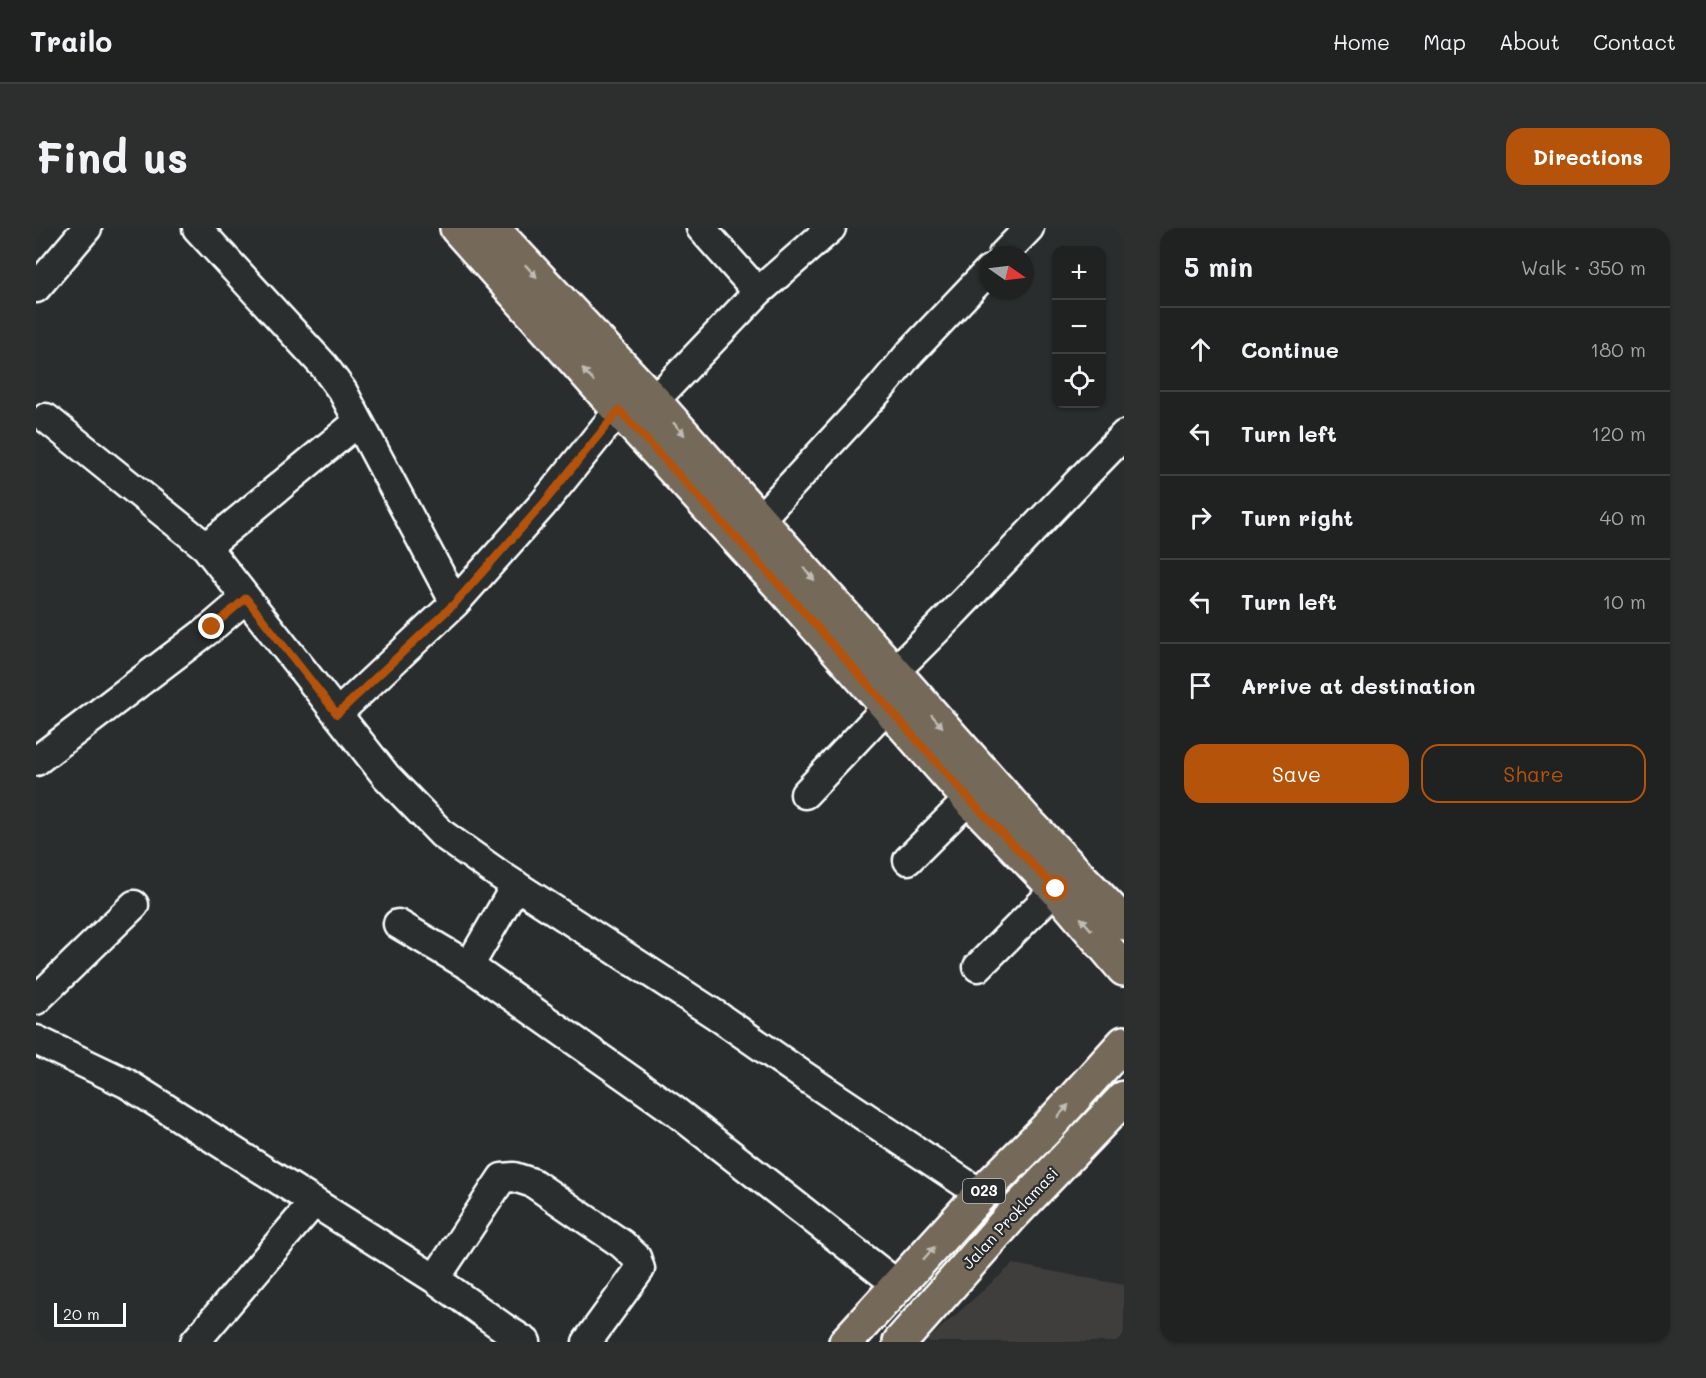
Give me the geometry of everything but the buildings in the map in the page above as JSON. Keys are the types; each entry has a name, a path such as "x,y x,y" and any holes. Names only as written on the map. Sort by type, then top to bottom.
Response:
{"main road":[{"path":"457,228 760,519 885,690 969,799 1056,889 1124,969"},
{"path":"492,228 638,400 786,592 885,690 1028,823 1124,923"},
{"name":"023","path":"846,1342 981,1194 1049,1126 1124,1043"},
{"name":"Jalan Proklamasi","path":"910,1339 1014,1213 1124,1098"}],"street":[{"path":"36,288 87,228"},
{"path":"197,228 324,366 343,392 455,603"},
{"path":"700,228 758,292"},
{"path":"337,714 455,603 638,400 831,228"},
{"path":"1012,246 1029,228"},
{"path":"760,519 910,353 980,279"},
{"path":"46,418 206,547 386,776 442,834 981,1194"},
{"path":"206,547 358,422"},
{"path":"805,794 885,690 1073,486 1124,435"},
{"path":"36,761 212,627 246,598"},
{"path":"908,860 969,799"},
{"path":"470,966 516,885"},
{"path":"978,967 1056,889"},
{"path":"36,1000 134,905"},
{"path":"398,924 470,966 675,1111 899,1286"},
{"path":"36,1040 126,1083 435,1279 508,1337"},
{"path":"435,1279 502,1178 514,1177 533,1183 622,1244 636,1257 640,1269 587,1342"},
{"path":"195,1342 314,1202"}],"shaded area":[{"path":"1013,1264 1124,1285 1124,1342 925,1342"}],"route":[{"path":"212,627 246,598 337,714 455,603 543,504 619,410 786,592 969,799 1056,889"}]}
